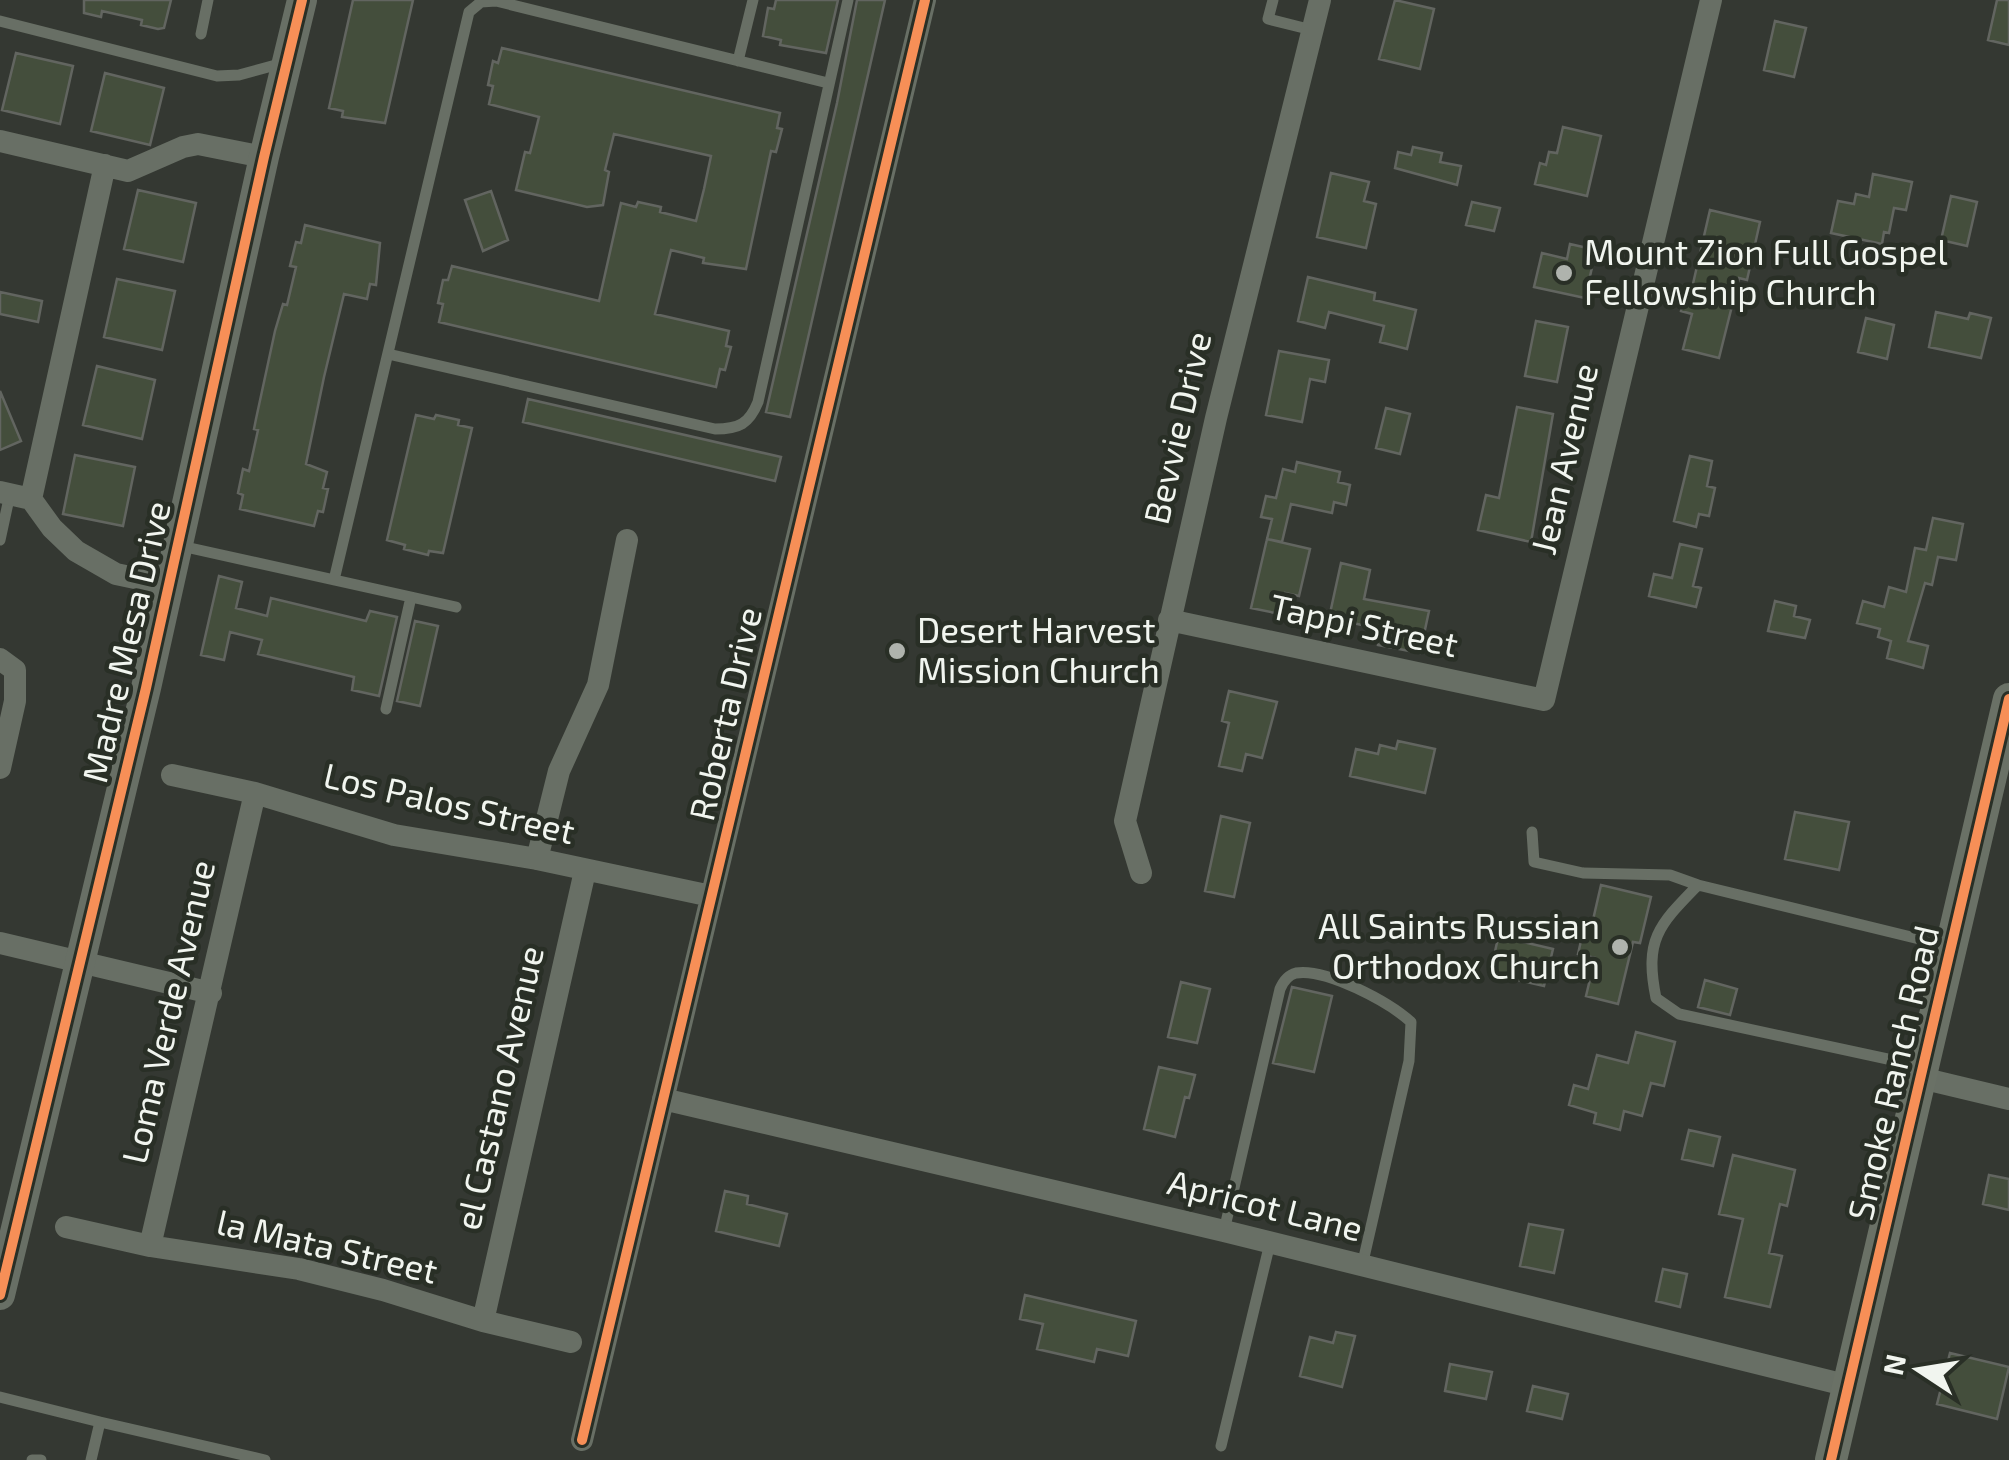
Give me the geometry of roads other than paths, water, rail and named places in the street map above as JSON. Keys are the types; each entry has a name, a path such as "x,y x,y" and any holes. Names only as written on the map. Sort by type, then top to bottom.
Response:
{"main road":[{"name":"Smoke Ranch Road","path":"1831,1460 2009,699"}],"street":[{"name":"Madre Mesa Drive","path":"0,1295 81,962 302,0"},
{"name":"Roberta Drive","path":"582,1440 925,0"},
{"name":"Bevvie Drive","path":"1141,873 1125,820 1216,418 1320,0"},
{"name":"Jean Avenue","path":"1544,700 1711,0"},
{"path":"0,141 128,171 198,144 264,158"},
{"path":"105,166 13,495 76,551 116,574 168,586"},
{"path":"536,859 559,771 598,685 627,540"},
{"name":"Tappi Street","path":"1169,620 1544,700"},
{"path":"0,768 15,701 7,664"},
{"name":"Los Palos Street","path":"172,775 255,793 394,835 536,859 711,896"},
{"name":"Loma Verde Avenue","path":"150,1246 255,793"},
{"name":"el Castano Avenue","path":"483,1322 584,870"},
{"path":"0,943 210,993"},
{"path":"1923,1073 2009,1099"},
{"name":"Apricot Lane","path":"663,1099 1224,1231 1849,1386"},
{"name":"la Mata Street","path":"66,1227 150,1246 298,1269 383,1290 483,1322 571,1342"}],"lane":[{"path":"201,34 208,0"},
{"path":"738,61 754,0"},
{"path":"388,354 715,430 735,429 750,420 758,402 848,0"},
{"path":"1273,0 1268,19 1312,30"},
{"path":"334,580 470,12 481,2 496,1 828,83"},
{"path":"0,21 217,76 287,62"},
{"path":"0,540 13,495"},
{"path":"177,545 456,607"},
{"path":"386,709 411,597"},
{"path":"1532,832 1534,862 1583,873 1670,874 1952,947"},
{"path":"1698,884 1660,923 1650,967 1656,998 1679,1014 1923,1073"},
{"path":"1224,1231 1280,989 1284,980 1296,973 1319,976 1375,996 1411,1022 1409,1061 1362,1266"},
{"path":"1221,1446 1270,1243"},
{"path":"0,1397 265,1460"},
{"path":"91,1460 100,1422"},
{"path":"32,1460 41,1460"}],"place":[{"name":"Mount Zion Full Gospel Fellowship Church","path":"1564,273"},
{"name":"Desert Harvest Mission Church","path":"897,651"},
{"name":"All Saints Russian Orthodox Church","path":"1620,947"}]}
